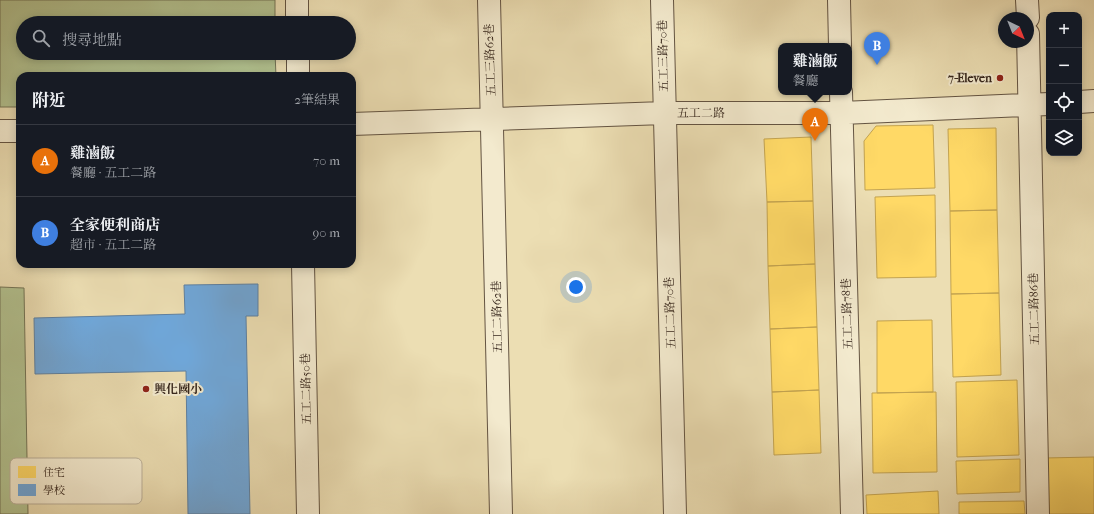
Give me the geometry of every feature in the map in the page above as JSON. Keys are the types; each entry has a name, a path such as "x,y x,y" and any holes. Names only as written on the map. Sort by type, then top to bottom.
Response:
{"street":[{"path":"297,0 297,16"},
{"name":"五工三路62巷","path":"489,0 492,119"},
{"name":"五工三路70巷","path":"662,0 664,113"},
{"path":"839,0 840,43"},
{"path":"1027,0 1028,12"},
{"name":"五工二路86巷","path":"1030,48 1039,104 1038,514"},
{"path":"298,60 298,72"},
{"path":"1082,102 1094,101"},
{"name":"五工二路","path":"356,124 664,113 841,103 1039,104"},
{"name":"五工二路78巷","path":"841,103 852,514"},
{"name":"五工二路70巷","path":"664,113 675,514"},
{"name":"五工二路62巷","path":"492,119 501,514"},
{"path":"0,131 16,131"},
{"name":"五工二路50巷","path":"303,268 308,514"}],"green space":[{"path":"0,0 275,0 275,16 16,16 16,60 275,60 276,72 16,72 16,107 0,107"},
{"path":"0,287 24,288 27,458 10,458 10,504 28,504 28,514 0,514"}],"building: 住宅":[{"path":"933,125 935,188 865,190 864,141 876,126"},
{"path":"996,128 997,210 950,211 948,129"},
{"path":"811,137 813,201 767,202 764,139"},
{"path":"935,195 936,277 877,278 875,197"},
{"path":"813,201 815,264 768,266 767,202"},
{"path":"997,210 999,293 951,294 950,211"},
{"path":"815,264 817,327 770,329 768,266"},
{"path":"999,293 1001,375 953,377 951,294"},
{"path":"932,320 933,392 877,393 877,321"},
{"path":"817,327 819,390 772,392 770,329"},
{"path":"1017,380 1019,455 957,457 956,382"},
{"path":"819,390 821,453 774,455 772,392"},
{"path":"936,392 937,472 873,473 872,393"},
{"path":"1094,457 1094,514 1046,514 1044,458"},
{"path":"1020,459 1020,492 957,494 956,461"},
{"path":"938,491 939,514 867,514 866,495"},
{"path":"1024,501 1025,514 959,514 959,502"}],"building: 學校":[{"path":"258,284 258,316 246,316 250,514 188,514 186,371 35,374 34,318 185,314 184,285"}],"place":[{"name":"全家便利商店","path":"877,65"},
{"name":"7-Eleven","path":"1000,78"},
{"name":"雞滷飯","path":"815,141"},
{"name":"興化國小","path":"146,389"}]}
